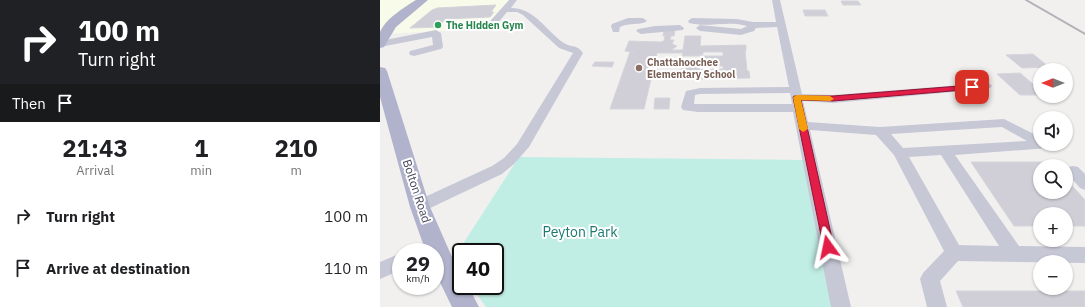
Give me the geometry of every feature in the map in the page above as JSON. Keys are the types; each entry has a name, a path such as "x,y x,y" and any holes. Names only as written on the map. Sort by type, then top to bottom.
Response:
{"main road":[{"path":"380,44 386,26 423,0"},
{"name":"Bolton Road","path":"380,71 420,206 427,243"},
{"name":"Bolton Road","path":"444,266 466,307"}],"street":[{"path":"494,22 513,0"},
{"path":"776,0 841,307"},
{"path":"420,206 496,170 509,161 522,147 578,53 576,50 562,46 526,13 518,10 505,10"},
{"path":"616,30 615,26 621,22 632,20 643,21"},
{"path":"692,21 746,22 752,25 781,24"},
{"path":"700,28 740,32 751,30 752,25"},
{"path":"641,31 680,28"},
{"path":"380,44 436,33 438,46 414,53"},
{"path":"797,98 698,108 687,107 690,93 700,91 833,99 986,86"},
{"path":"803,126 880,131 1004,124 1033,139"},
{"path":"880,131 900,153 954,253"},
{"path":"900,153 1033,146"},
{"path":"945,151 1014,254"},
{"path":"1073,170 1085,184"},
{"path":"937,307 930,279 954,253 1085,255"},
{"path":"380,271 392,265"}],"shaded area":[{"path":"380,0 516,0 484,29 380,34"}],"green space":[{"name":"Peyton Park","path":"519,157 806,160 834,307 486,307 477,295 504,295 504,243 464,243"}],"building":[{"path":"841,1 858,1 861,5 843,5"},
{"path":"496,5 491,12 494,12 490,17 445,19 439,27 410,28 432,10 437,8"},
{"path":"803,10 825,10 828,16 805,16"},
{"name":"Chattahoochee Elementary School","path":"664,29 675,29 674,36 671,36 670,40 674,40 672,44 677,46 671,50 683,50 685,36 701,36 700,46 746,45 745,51 747,71 749,71 750,78 680,79 682,67 699,67 699,70 723,69 723,66 700,66 700,56 723,56 723,52 703,52 703,54 698,56 682,56 683,53 657,53 644,109 610,109 630,52 634,52 625,51 629,41 664,41"},
{"path":"1033,54 1044,63 1033,63 1033,68 1022,68 1006,55"},
{"path":"595,62 614,62 612,67 592,66"},
{"path":"1020,73 1033,84 1033,95 1020,95 997,74"},
{"path":"655,98 670,98 669,109 654,109"},
{"path":"971,162 1033,162 1033,199 1073,199 1073,187 1085,200 1085,226 1073,226 1073,207 1033,207 1033,226 1014,226"},
{"path":"956,291 1033,291 1033,295 1073,295 1073,291 1085,291 1085,307 963,307"}],"railway":[{"path":"1026,0 1085,34"}],"slow traffic":[{"path":"803,129 797,97 830,99"}],"place":[{"name":"The Hidden Gym","path":"438,25"},
{"name":"Chattahoochee Elementary School","path":"639,68"}],"route":[{"path":"828,247 797,97 833,99 972,87"}]}
